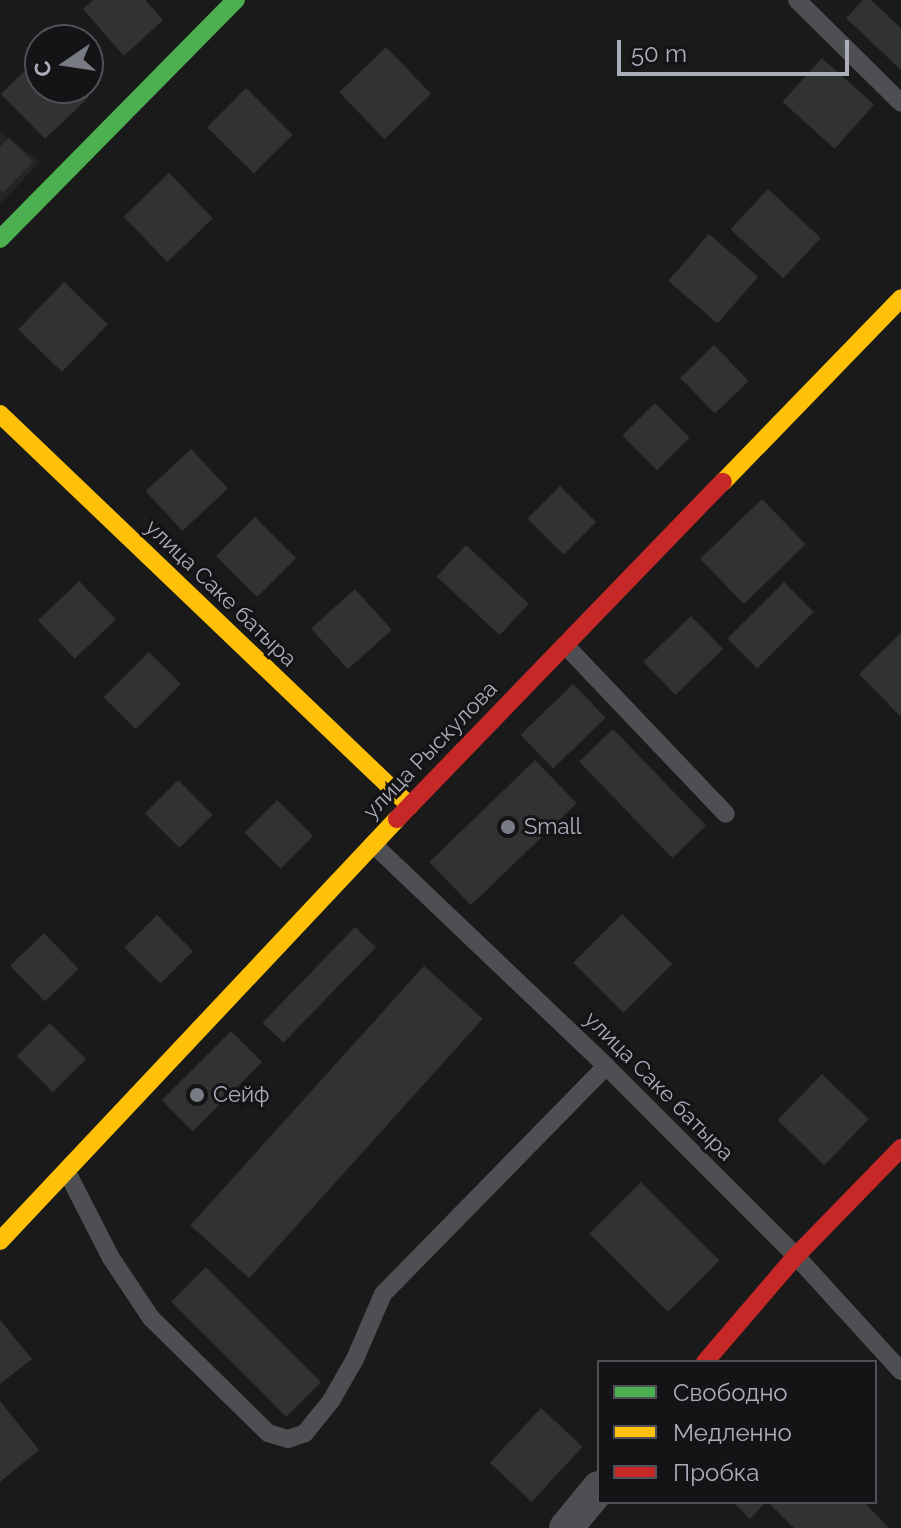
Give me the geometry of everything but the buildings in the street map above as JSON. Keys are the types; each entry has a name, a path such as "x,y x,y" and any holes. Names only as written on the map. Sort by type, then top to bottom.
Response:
{"main road":[{"path":"0,239 236,0"},
{"name":"улица Рыскулова","path":"0,1241 373,844 901,298"},
{"name":"улица Саке батыра","path":"0,414 410,806"},
{"path":"707,1360 796,1256 901,1148"}],"street":[{"path":"566,1528 597,1490"}],"lane":[{"path":"797,0 901,103"},
{"path":"565,645 726,814"},
{"name":"улица Саке батыра","path":"373,844 606,1066 796,1256 901,1371"},
{"path":"67,1172 111,1258 151,1318 268,1433 288,1439 305,1433 331,1401 355,1359 383,1294 606,1066"}],"shaded area":[{"path":"0,132 40,162 0,204"}],"traffic: fast":[{"path":"0,239 236,0"}],"traffic: slow":[{"path":"723,482 901,298"},
{"path":"0,414 410,806"},
{"path":"0,1241 397,819"}],"traffic: jam":[{"path":"397,819 723,482"},
{"path":"707,1360 796,1256 901,1148"}],"place":[{"name":"Small","path":"508,827"},
{"name":"Сейф","path":"197,1095"}]}
